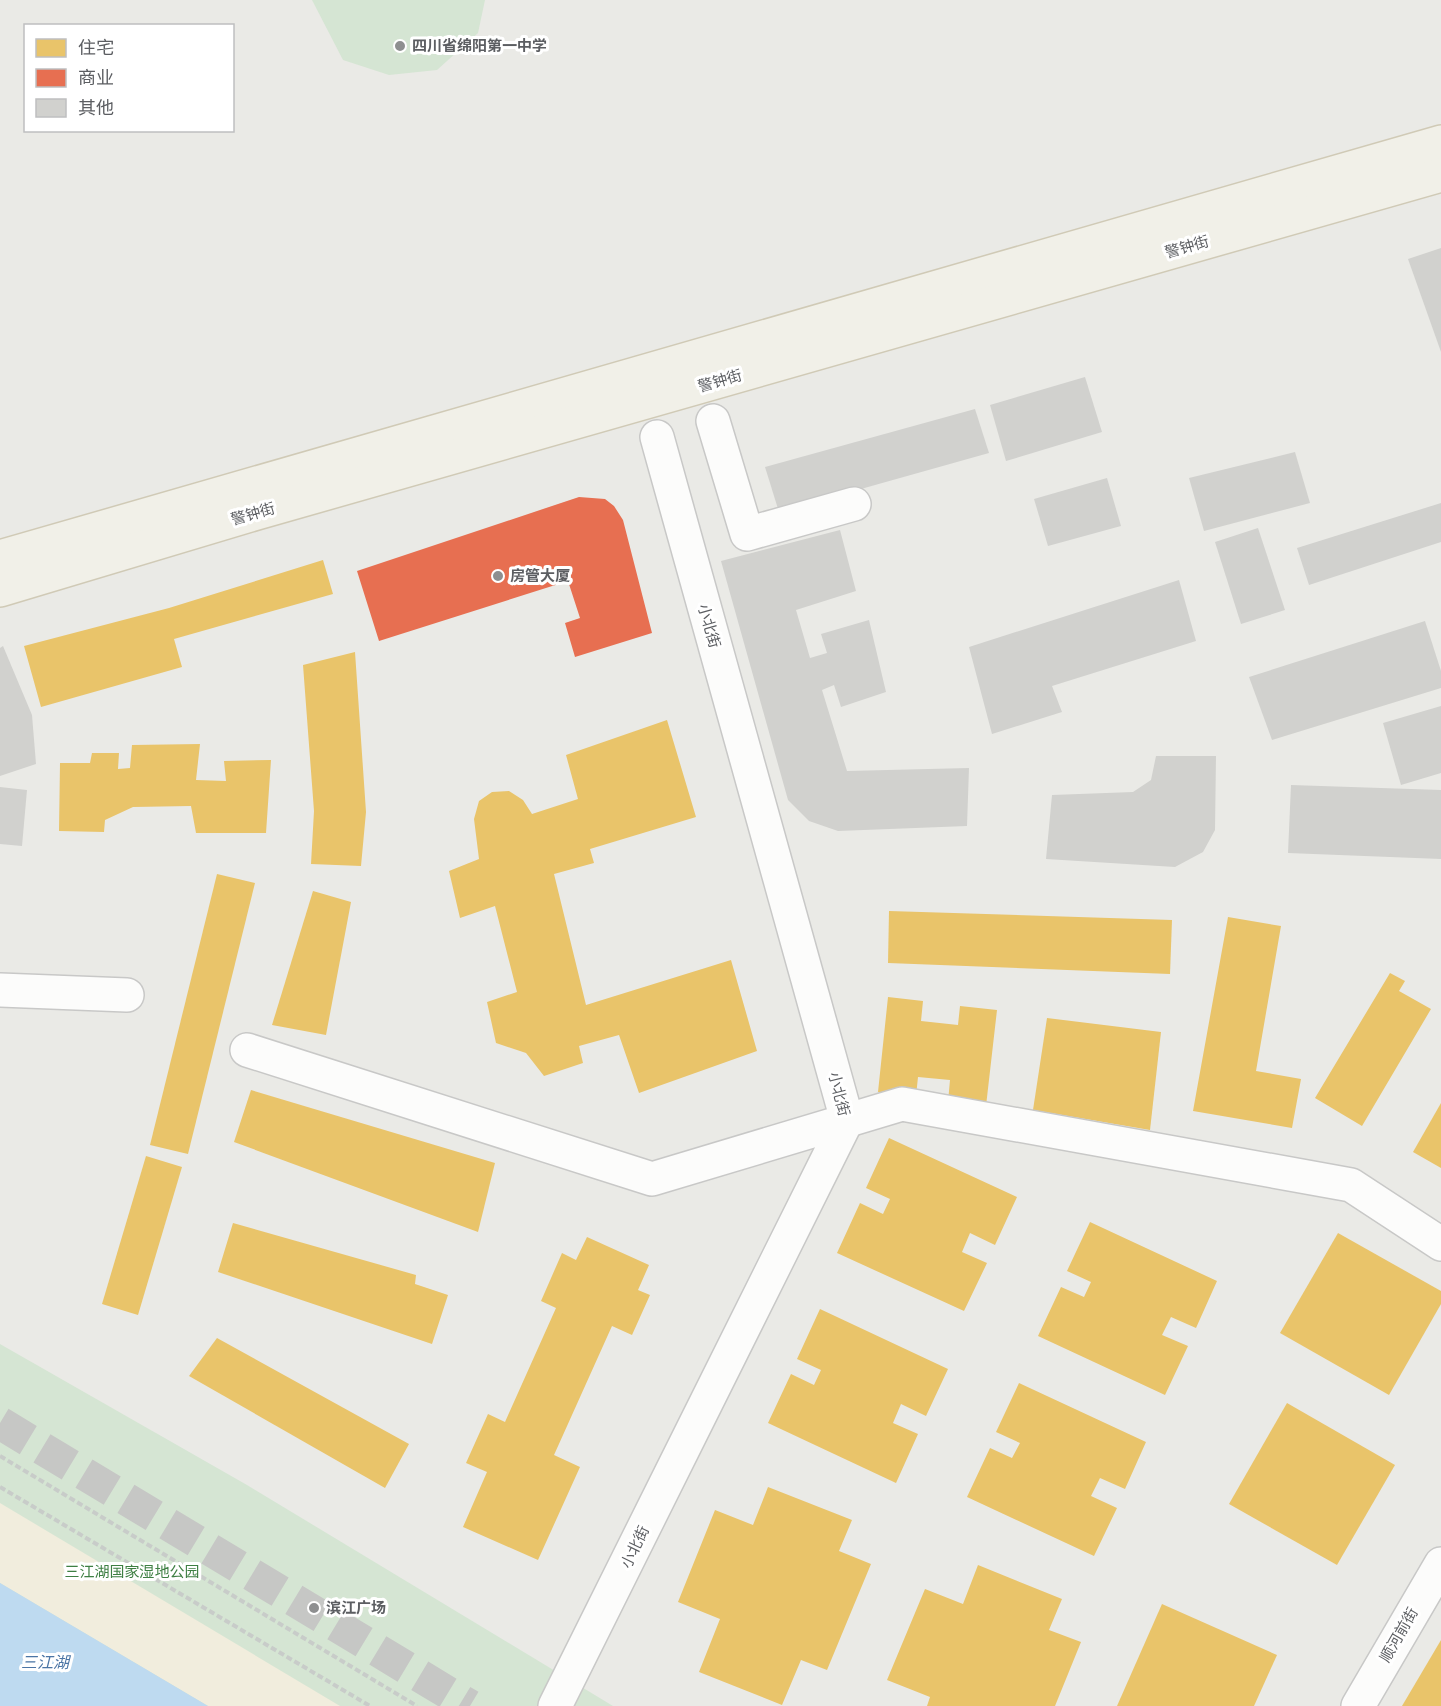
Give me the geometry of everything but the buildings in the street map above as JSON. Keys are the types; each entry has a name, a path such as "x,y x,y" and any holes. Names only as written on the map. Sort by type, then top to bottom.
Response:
{"main road":[{"name":"警钟街","path":"0,557 1441,142"},
{"name":"警钟街","path":"0,590 268,510 1441,175"}],"street":[{"path":"713,421 747,534 854,504"},
{"name":"小北街","path":"555,1706 847,1120 657,437"},
{"path":"0,990 127,995"},
{"path":"247,1050 652,1179 902,1104 1351,1185 1441,1244"},
{"name":"顺河前街","path":"1358,1706 1441,1564"}],"path":[{"path":"0,1456 417,1706"},
{"path":"0,1488 370,1706"}],"green space":[{"name":"四川省绵阳第一中学","path":"312,0 485,0 478,33 437,70 389,75 343,60"},
{"name":"三江湖国家湿地公园","path":"0,1344 247,1485 613,1706 0,1706"}],"sand":[{"path":"0,1503 340,1706 208,1706 0,1583"}],"water":[{"name":"三江湖","path":"0,1583 208,1706 0,1706"}],"tunnel":[{"path":"0,1423 470,1706"}],"place":[{"name":"四川省绵阳第一中学","path":"400,46"},
{"name":"房管大厦","path":"498,576"},
{"name":"滨江广场","path":"314,1608"}]}
